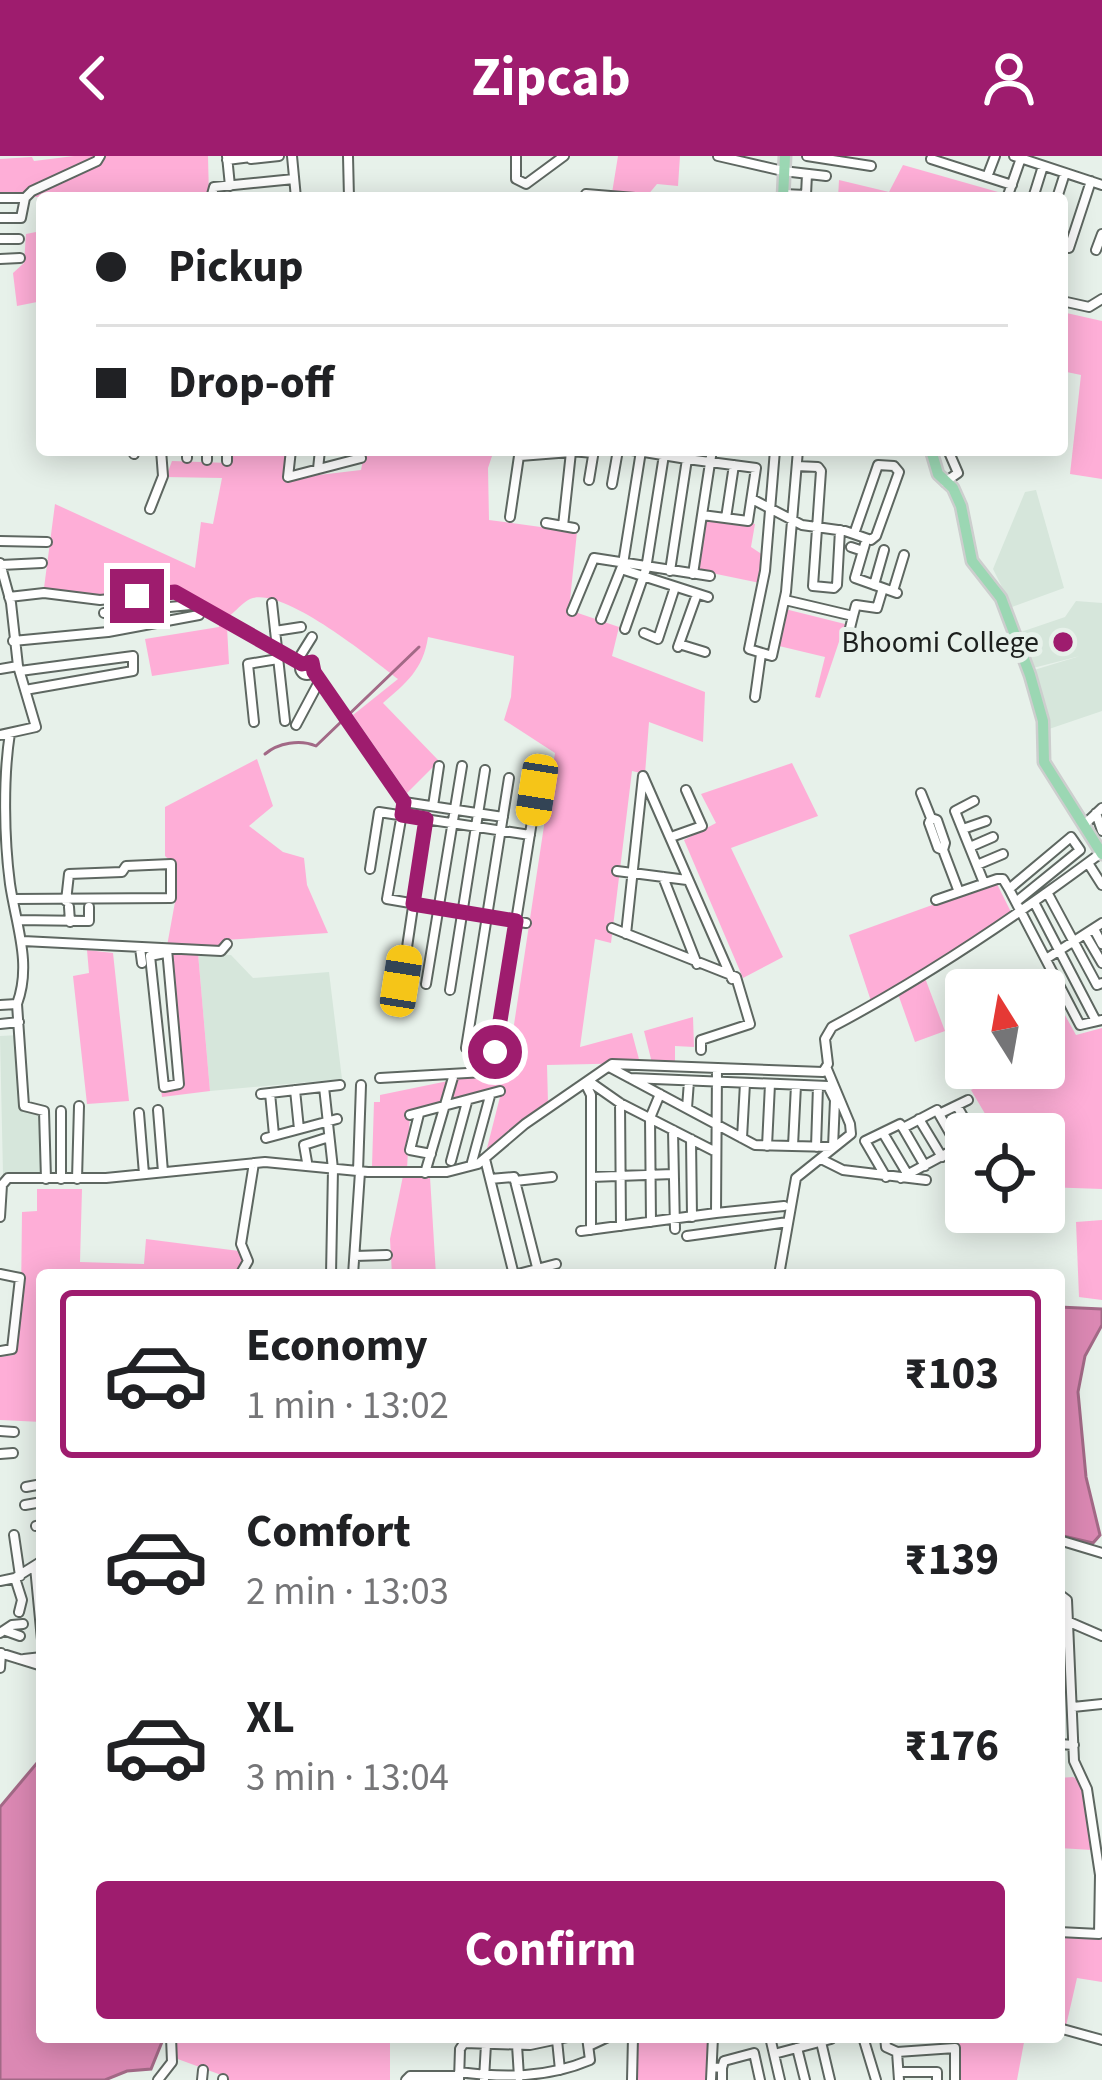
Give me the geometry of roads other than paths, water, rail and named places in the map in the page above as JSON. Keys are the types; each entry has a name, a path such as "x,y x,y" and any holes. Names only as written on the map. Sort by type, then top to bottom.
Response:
{"main road":[{"path":"783,192 785,156"},
{"path":"936,456 941,478 953,488 961,506 972,561 1001,598 1030,675 1043,721 1044,762 1063,796 1094,815 1100,843"}],"street":[{"path":"0,198 25,198 100,156"},
{"path":"230,186 227,158 279,156"},
{"path":"292,156 295,192"},
{"path":"348,156 349,192"},
{"path":"516,156 516,179 524,184 531,184 564,156"},
{"path":"718,156 826,176"},
{"path":"807,156 871,166"},
{"path":"966,170 971,156"},
{"path":"988,177 995,156"},
{"path":"1009,192 1017,157 1097,183 1069,248"},
{"path":"251,158 253,183"},
{"path":"931,159 945,159 1012,185"},
{"path":"1035,192 1043,166"},
{"path":"1059,192 1065,173"},
{"path":"806,174 808,192"},
{"path":"213,192 214,187 294,179"},
{"path":"0,218 21,218 25,198"},
{"path":"1096,250 1102,234"},
{"path":"0,239 19,239"},
{"path":"0,259 20,259"},
{"path":"1068,303 1088,307 1102,299"},
{"path":"150,509 163,476 161,456"},
{"path":"290,456 288,477 361,458"},
{"path":"318,469 319,456"},
{"path":"348,461 349,456"},
{"path":"510,517 519,456"},
{"path":"546,524 568,527 570,456"},
{"path":"590,480 593,456"},
{"path":"612,484 617,456"},
{"path":"601,619 622,567 635,456"},
{"path":"625,629 645,573 664,456"},
{"path":"670,572 688,456"},
{"path":"691,456 756,468 748,521 702,515"},
{"path":"693,574 711,456"},
{"path":"774,456 765,571 749,650 761,654 775,654 785,600 798,456"},
{"path":"941,478 958,473 951,456"},
{"path":"726,518 734,465"},
{"path":"752,499 792,520 871,540 898,472 894,466 878,465 854,534"},
{"path":"797,466 821,469 812,583 816,587 836,585 840,530"},
{"path":"554,505 565,505"},
{"path":"0,541 47,542"},
{"path":"851,548 864,547 854,578 886,589"},
{"path":"884,550 886,589"},
{"path":"850,628 856,605 876,608 904,555"},
{"path":"572,611 594,558 645,573 703,596 679,646 705,652"},
{"path":"42,563 0,564 19,669 36,727 5,734 3,778 13,899 23,941 24,988 17,1004 24,1106 44,1112 46,1179"},
{"path":"645,573 710,576"},
{"path":"644,633 658,639 675,586"},
{"path":"9,597 44,593 100,600 175,592 278,655 299,662"},
{"path":"785,600 853,616"},
{"path":"272,603 285,721"},
{"path":"104,614 191,605"},
{"path":"136,628 137,610"},
{"path":"13,641 136,628 199,615"},
{"path":"275,631 301,627"},
{"path":"312,637 299,662 304,675 317,676"},
{"path":"755,697 761,654"},
{"path":"254,722 248,664 278,655"},
{"path":"0,669 133,656 133,670 25,690"},
{"path":"296,725 317,676"},
{"path":"317,676 404,802 387,899 521,922"},
{"path":"433,806 439,766"},
{"path":"426,984 462,766"},
{"path":"449,990 485,770"},
{"path":"626,934 643,776 732,979"},
{"path":"466,1048 509,778"},
{"path":"495,1052 521,922 537,790"},
{"path":"671,837 702,826 686,790"},
{"path":"922,793 931,818 937,820 959,892"},
{"path":"974,801 955,811 984,883"},
{"path":"404,802 503,817"},
{"path":"370,869 379,812 530,835"},
{"path":"401,981 426,819"},
{"path":"963,829 986,821"},
{"path":"970,847 993,837"},
{"path":"1009,889 1071,837 1081,850"},
{"path":"1016,902 1081,850 1100,843"},
{"path":"851,1137 826,1069 824,1039 832,1027 948,963 1022,914 1088,863 1100,843"},
{"path":"977,865 1003,854"},
{"path":"13,899 68,904 171,898 171,863 126,866 122,872 68,874 68,904 70,922"},
{"path":"1088,863 1102,885"},
{"path":"617,871 689,881"},
{"path":"1031,871 1049,893 1097,985 1102,983"},
{"path":"663,877 697,964"},
{"path":"936,900 1002,878 1080,1025 1099,1020 1035,904"},
{"path":"16,920 89,921 89,907"},
{"path":"612,928 736,977 750,1024 700,1040 701,1050"},
{"path":"1046,959 1094,929"},
{"path":"1094,929 1102,944"},
{"path":"1094,929 1102,963"},
{"path":"23,941 166,951 221,951 227,944"},
{"path":"140,948 142,964"},
{"path":"166,951 179,1084 164,1087 150,955 166,951"},
{"path":"0,1006 17,1004"},
{"path":"0,1024 19,1022"},
{"path":"0,1217 4,1180 77,1179 254,1163 359,1172 447,1172 485,1160 525,1124 612,1064 826,1069"},
{"path":"611,1068 742,1138 767,1146 832,1148 835,1100 830,1088 631,1078"},
{"path":"716,1214 717,1068"},
{"path":"380,1078 502,1070"},
{"path":"425,1173 454,1074"},
{"path":"687,1108 689,1081"},
{"path":"587,1082 716,1151"},
{"path":"587,1082 591,1177 586,1230 674,1224 692,1216 784,1206"},
{"path":"742,1138 745,1083"},
{"path":"767,1146 770,1084"},
{"path":"332,1120 270,1136 265,1094 340,1085"},
{"path":"354,1269 361,1085"},
{"path":"794,1147 796,1085"},
{"path":"816,1147 818,1085"},
{"path":"324,1087 332,1120 331,1269"},
{"path":"295,1090 299,1129"},
{"path":"431,1154 410,1150 415,1114 495,1093 472,1162"},
{"path":"652,1222 650,1118 660,1094"},
{"path":"451,1161 468,1100"},
{"path":"939,1114 968,1100"},
{"path":"620,1103 621,1226"},
{"path":"77,1179 79,1106"},
{"path":"957,1106 961,1113"},
{"path":"158,1110 163,1172"},
{"path":"903,1128 937,1110 945,1122"},
{"path":"61,1111 61,1179"},
{"path":"139,1113 144,1174"},
{"path":"919,1119 942,1157"},
{"path":"865,1142 900,1124 925,1166"},
{"path":"673,1130 674,1224"},
{"path":"883,1133 904,1176"},
{"path":"307,1162 304,1145 329,1137"},
{"path":"851,1137 865,1142 886,1177"},
{"path":"780,1269 796,1178 825,1162 851,1137"},
{"path":"691,1138 692,1216"},
{"path":"904,1176 945,1155"},
{"path":"485,1160 512,1269"},
{"path":"825,1162 886,1177 926,1180"},
{"path":"243,1269 248,1261 241,1244 254,1163"},
{"path":"591,1177 673,1174"},
{"path":"490,1179 514,1177 538,1269"},
{"path":"515,1181 552,1177"},
{"path":"687,1236 788,1222"},
{"path":"355,1256 387,1255"},
{"path":"545,1269 556,1264"},
{"path":"0,1274 20,1278 11,1349 0,1351"},
{"path":"0,1431 14,1432"},
{"path":"0,1454 13,1453"},
{"path":"26,1487 36,1485"},
{"path":"25,1505 36,1503"},
{"path":"11,1629 22,1600 14,1534"},
{"path":"1065,1542 1102,1553"},
{"path":"0,1581 36,1568"},
{"path":"1065,1599 1075,1766 1087,1789 1100,1875 1100,1934 1065,1932"},
{"path":"1067,1621 1102,1636"},
{"path":"11,1629 23,1624"},
{"path":"0,1668 1,1653 36,1661"},
{"path":"1073,1707 1102,1703"},
{"path":"1065,1744 1074,1744"},
{"path":"1065,2030 1102,2040"},
{"path":"158,2080 172,2062 171,2043"},
{"path":"459,2076 460,2045 530,2043"},
{"path":"560,2070 562,2043"},
{"path":"406,2080 410,2076 519,2077 560,2070 590,2060 589,2043"},
{"path":"632,2080 633,2043"},
{"path":"714,2043 717,2074"},
{"path":"771,2043 780,2080"},
{"path":"774,2054 818,2043"},
{"path":"826,2043 830,2080"},
{"path":"865,2043 876,2080"},
{"path":"887,2043 897,2052 899,2076 937,2072 937,2080"},
{"path":"484,2078 486,2044"},
{"path":"517,2045 519,2077"},
{"path":"797,2048 805,2080"},
{"path":"897,2052 955,2048 956,2080"},
{"path":"717,2074 724,2061 754,2053 760,2080"}],"waterway":[{"path":"265,754 289,743 316,746 419,647"}],"place":[{"name":"Bhoomi College","path":"1063,642"}]}
